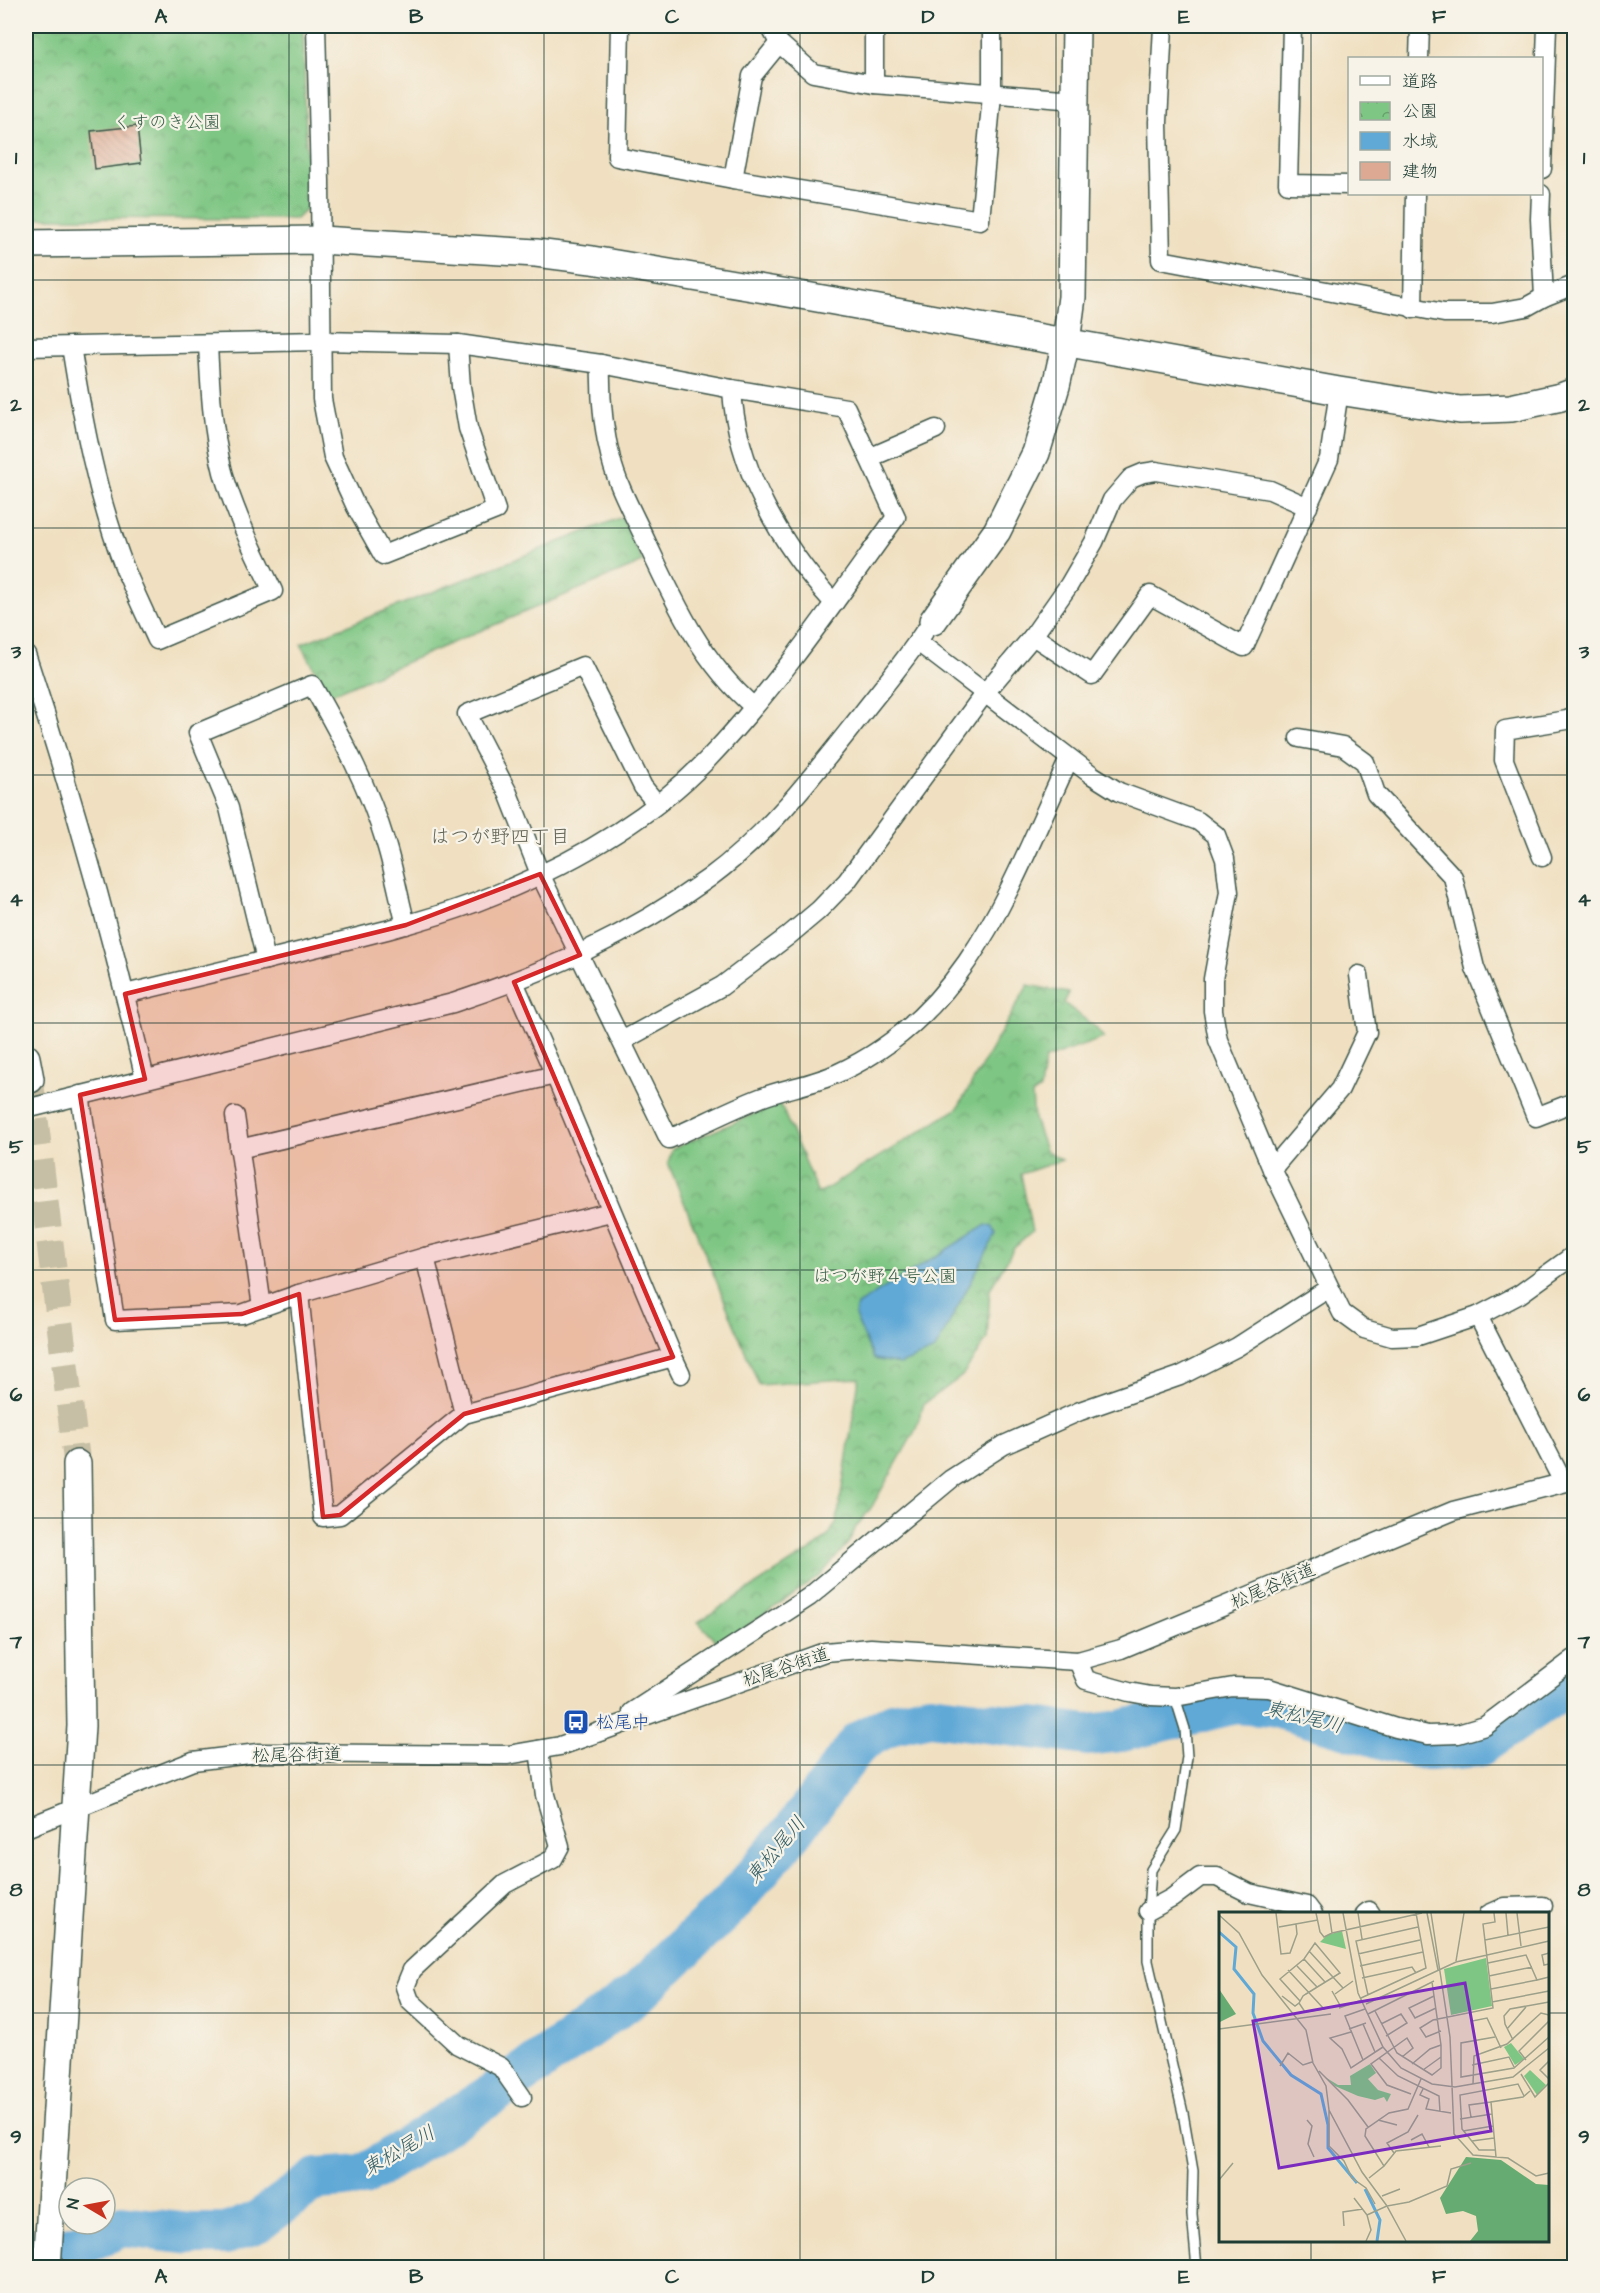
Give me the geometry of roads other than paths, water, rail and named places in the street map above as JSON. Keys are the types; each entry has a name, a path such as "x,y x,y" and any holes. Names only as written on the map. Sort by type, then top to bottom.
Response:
{"street":[{"path":"316,26 322,399 333,457 356,507 383,555 496,510 468,428 461,387 458,344"},
{"path":"620,26 617,157 733,179 980,220 992,95 992,26"},
{"path":"770,26 779,43 813,73 874,84 1075,100"},
{"path":"874,26 874,84"},
{"path":"26,1109 453,1003 514,982 580,955 645,920 710,877 767,827 817,771 925,631 997,531 1036,453 1056,386 1066,342 1072,297 1076,26"},
{"path":"1163,26 1158,122 1161,260 1444,313 1492,313 1526,307 1575,285"},
{"path":"1292,26 1288,184 1348,185"},
{"path":"1419,57 1420,26"},
{"path":"1543,140 1547,26"},
{"path":"733,179 752,76 779,43"},
{"path":"1413,309 1415,195"},
{"path":"1540,195 1544,297"},
{"path":"26,244 320,240 536,253 592,260 1339,391 1460,410 1511,408 1561,398 1575,392"},
{"path":"26,347 321,341 458,344 601,364 846,408 896,517 834,603 754,707 706,761 657,804 601,842 540,874 474,903 406,925 125,994"},
{"path":"71,346 82,420 105,507 125,568 157,640 273,591 244,533 223,471 212,409 208,344"},
{"path":"601,364 604,429 612,462 624,494 690,632 709,660 738,693 754,707"},
{"path":"732,389 733,410 743,448 764,502 795,554 834,603"},
{"path":"1033,636 1092,675 1150,596 1244,647 1329,459 1339,391"},
{"path":"869,459 936,429"},
{"path":"622,1041 722,986 819,910 847,881 984,694 1033,636 1069,585 1094,542 1112,500 1121,487 1143,472 1156,471 1270,490 1308,507"},
{"path":"925,631 984,694 1069,759 1119,792 1198,821 1216,836 1225,859 1229,892 1213,979 1213,1011 1218,1040 1272,1169 1342,1313 1364,1329 1392,1337 1418,1336 1478,1316 1520,1294 1575,1255"},
{"path":"26,654 67,779 125,994 145,1078"},
{"path":"657,804 643,787 583,666 467,714 508,793 540,874 669,1139 760,1098 837,1074 870,1056 901,1035 952,984 973,956 991,924 1069,759"},
{"path":"266,960 230,808 198,733 312,685 344,740 370,801 386,844 406,925"},
{"path":"1542,857 1504,760 1505,730 1575,717"},
{"path":"1299,738 1343,746 1365,762 1376,794 1453,877 1475,968 1536,1117 1575,1102"},
{"path":"1272,1169 1340,1089 1366,1032 1359,975"},
{"path":"514,982 681,1374"},
{"path":"239,1149 555,1075"},
{"path":"80,1095 115,1320 242,1314 299,1294 424,1257 611,1212"},
{"path":"235,1116 262,1307"},
{"path":"424,1257 464,1414"},
{"path":"608,1728 809,1597 951,1479 1004,1445 1080,1411 1180,1376 1237,1347 1329,1288"},
{"path":"299,1294 323,1517 340,1515 464,1414 673,1357"},
{"path":"1478,1316 1569,1481"},
{"path":"47,2268 81,1726 77,1464"},
{"name":"松尾谷街道","path":"26,1828 193,1761 258,1753 508,1755 560,1746 825,1652 871,1647 1078,1661 1121,1649 1453,1511 1569,1481"},
{"path":"1078,1661 1086,1680 1129,1692 1175,1697 1233,1687 1269,1688 1396,1728 1428,1735 1458,1734 1485,1726 1575,1659"},
{"path":"522,2097 501,2067 458,2045 410,2001 405,1987 412,1970 506,1884 553,1859 560,1846 545,1795 539,1750"},
{"path":"1148,1911 1172,1898 1200,1877 1217,1878 1249,1893 1307,1906 1312,1912"},
{"path":"1494,1912 1505,1907 1543,1906"}],"lane":[{"path":"1175,1697 1185,1729 1187,1757 1176,1830 1151,1870 1148,1961 1183,2113 1193,2171 1192,2214 1197,2268"}],"water":[{"path":"986,1225 993,1227 996,1234 935,1350 900,1364 874,1359 855,1316 857,1305"}],"waterway":[{"name":"東松尾川","path":"26,2261 87,2242 122,2226 191,2234 226,2234 257,2222 317,2179 363,2176 507,2085 635,1995 729,1906 794,1830 859,1742 893,1723 930,1715 1088,1735 1121,1731 1235,1703 1273,1706 1429,1750 1479,1746 1574,1681"}],"tunnel":[{"path":"30,1079 77,1464"}],"place":[{"name":"松尾中","path":"576,1722"}],"district":[{"name":"はつが野四丁目","path":"500,837"}],"park label":[{"name":"くすのき公園","path":"167,122"},
{"name":"はつが野４号公園","path":"885,1276"}]}
